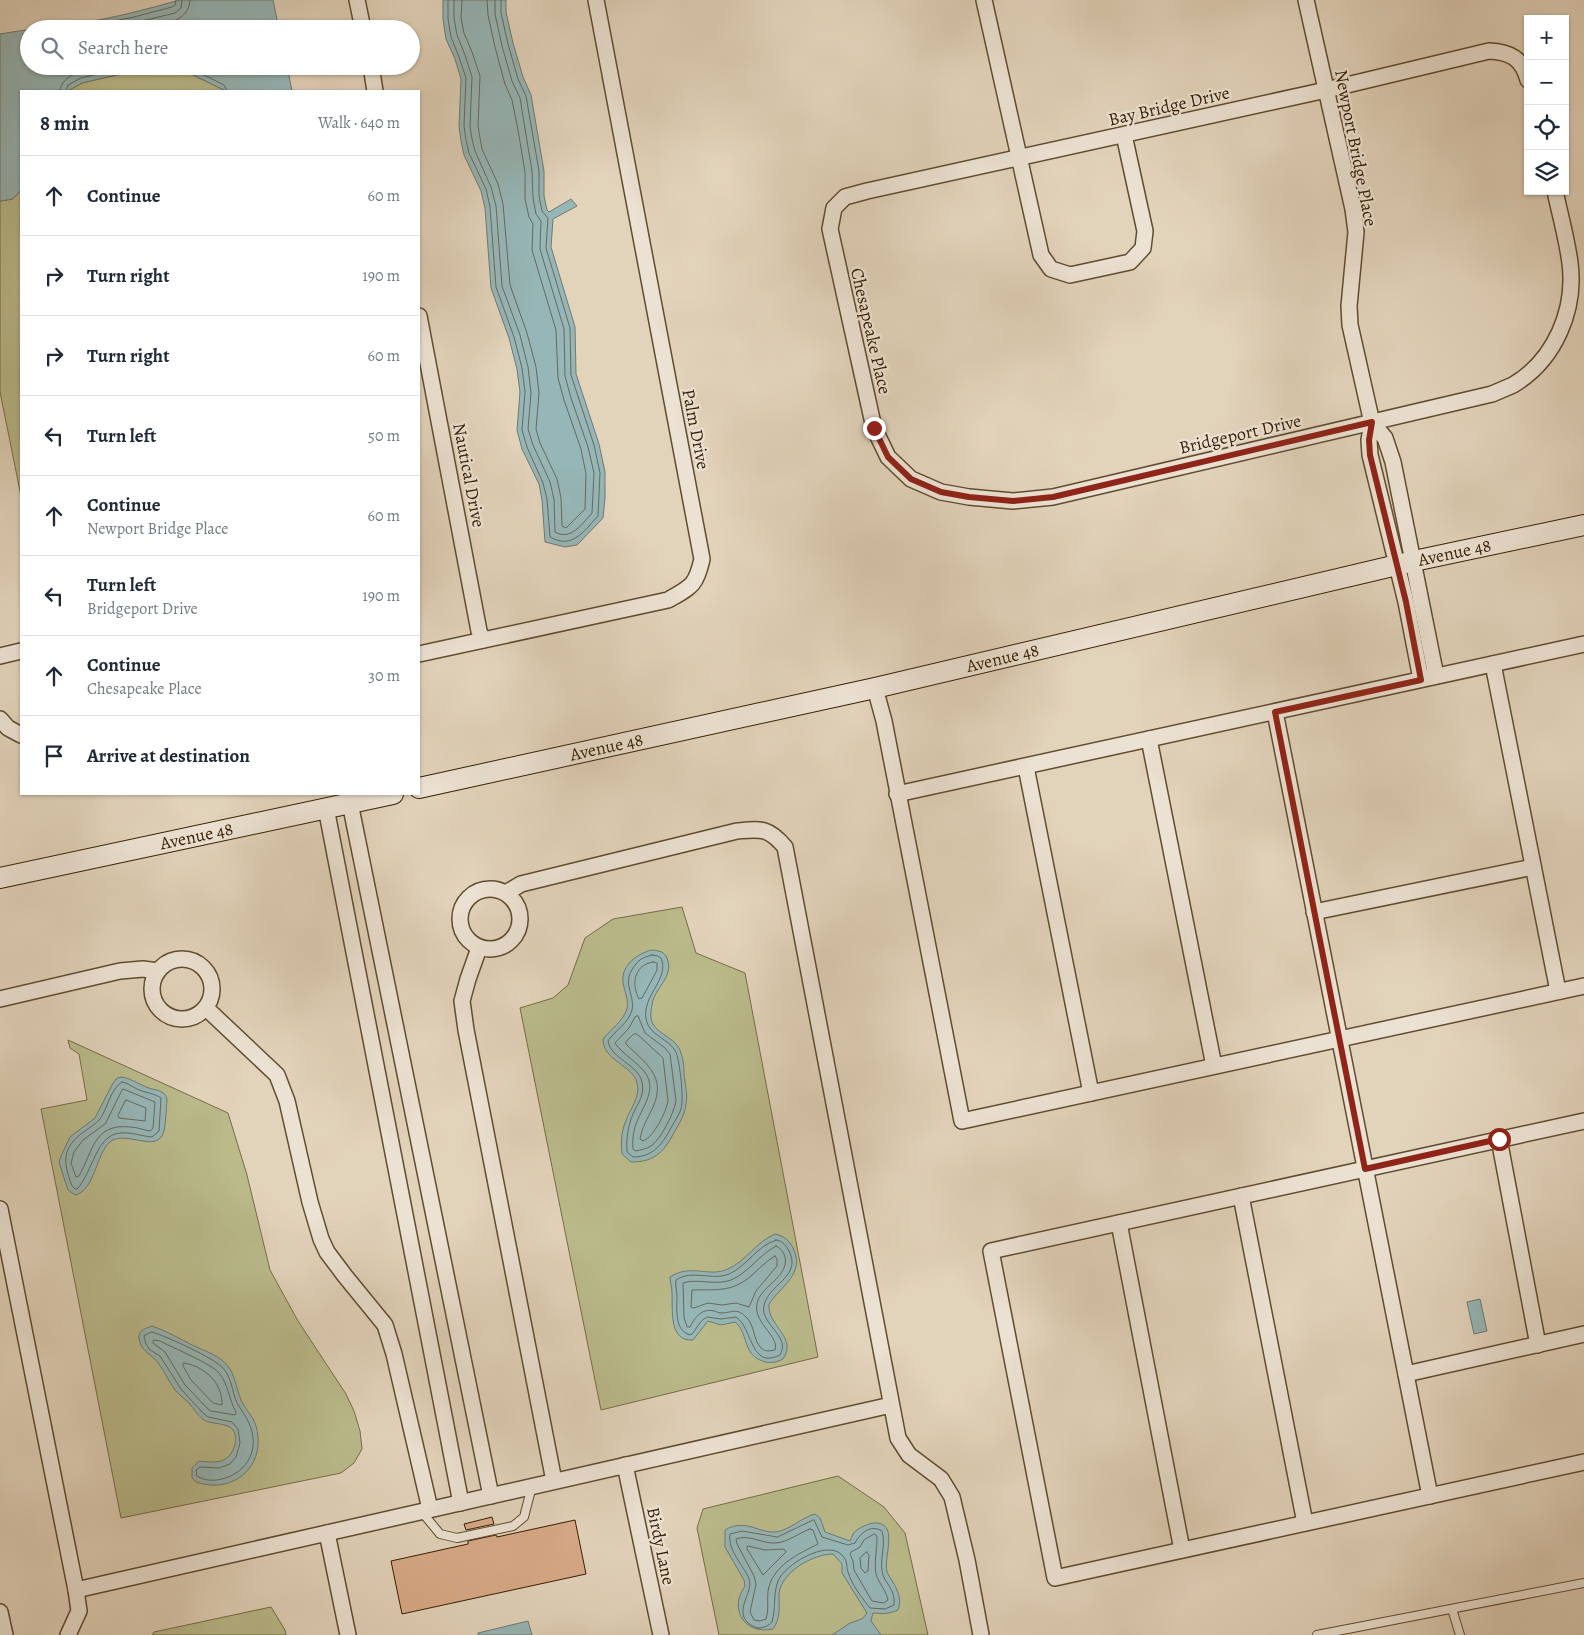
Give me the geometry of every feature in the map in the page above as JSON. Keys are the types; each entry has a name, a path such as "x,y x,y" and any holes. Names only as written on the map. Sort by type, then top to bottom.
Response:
{"main road":[{"name":"Avenue 48","path":"420,788 1409,568 1584,525"},
{"name":"Avenue 48","path":"0,878 388,795"}],"street":[{"path":"358,0 361,20"},
{"name":"Palm Drive","path":"420,654 668,600 691,587 699,573 702,559 596,0"},
{"path":"984,0 1041,255 1051,268 1070,275 1130,262 1143,248 1145,230 1124,135"},
{"name":"Newport Bridge Place","path":"1306,0 1353,209 1356,232 1349,306 1350,325 1372,422 1369,440 1373,466 1409,568"},
{"name":"Bay Bridge Drive","path":"834,208 845,197 867,191 1326,90 1489,52 1504,52 1515,58 1524,69"},
{"path":"372,75 375,90"},
{"name":"Bridgeport Drive","path":"911,479 941,492 969,497 1013,501 1053,497 1463,402 1499,391 1514,384 1539,364 1557,339 1567,316 1571,292 1570,263 1555,195"},
{"name":"Chesapeake Place","path":"834,208 830,229 834,252 874,428 888,457 911,479"},
{"name":"Nautical Drive","path":"420,321 479,631 483,640"},
{"name":"Newport Bridge Place","path":"1372,422 1385,438 1393,462 1409,568"},
{"path":"1373,466 1393,462"},
{"path":"1409,568 1436,676"},
{"path":"1409,568 1406,602 1421,680"},
{"path":"897,794 1584,644"},
{"path":"0,656 20,651"},
{"path":"1493,664 1558,991"},
{"path":"875,688 884,721 962,1121 1584,986"},
{"path":"1275,712 1430,1496"},
{"path":"0,719 8,728 20,734"},
{"path":"1149,739 1214,1066"},
{"path":"1026,766 1090,1093"},
{"path":"350,803 491,1496"},
{"path":"326,808 461,1502"},
{"path":"506,893 521,884 737,831 762,829 776,836 784,847 898,1438 909,1455 941,1479 952,1497 982,1635"},
{"path":"1314,912 1533,867"},
{"path":"497,889 506,893 519,908 521,918 519,928 508,944 499,948 480,948 471,943 464,935 459,915 468,897 477,891 497,889"},
{"path":"480,948 468,979 462,1002 554,1481"},
{"path":"183,959 201,965 211,981 212,990 206,1008 198,1015 183,1018 168,1015 160,1009 154,1000 152,990 158,970 174,960 183,959"},
{"path":"0,999 120,971 158,970"},
{"path":"206,1008 277,1075 287,1101 310,1202 327,1252 385,1325 394,1354 426,1510"},
{"path":"1584,1121 991,1251 1055,1578 1584,1462"},
{"path":"1499,1139 1538,1345"},
{"path":"1241,1196 1305,1523"},
{"path":"0,1209 76,1590 79,1611 68,1635"},
{"path":"1119,1223 1182,1550"},
{"path":"1406,1374 1584,1334"},
{"path":"76,1590 891,1405"},
{"name":"Birdy Lane","path":"625,1466 661,1635"},
{"path":"327,1533 348,1635"},
{"path":"0,1612 5,1635"}],"lane":[{"path":"426,1510 440,1534 457,1538 513,1526 524,1517 532,1486"},
{"path":"1317,1635 1584,1583"},
{"path":"1452,1609 1460,1635"}],"green space":[{"path":"116,75 193,75 224,90 70,90 82,83"},
{"path":"20,191 20,491 0,392 0,201 13,199"},
{"path":"682,907 696,953 745,973 818,1357 601,1410 520,1008 553,998 568,985 585,938 613,919"},
{"path":"68,1040 228,1113 247,1175 270,1270 298,1321 346,1394 354,1411 360,1431 362,1449 354,1463 341,1473 121,1518 41,1109 87,1100 79,1054 70,1048"},
{"path":"838,1476 884,1507 905,1533 928,1635 719,1635 697,1528 703,1509"},
{"path":"271,1607 286,1635 152,1635 154,1632"}],"water":[{"path":"180,0 273,0 277,20 100,20"},
{"path":"443,0 506,0 506,12 513,43 523,77 531,95 544,171 544,196 547,210 549,212 571,199 577,206 553,219 551,247 575,327 576,374 599,444 605,472 605,498 603,518 577,545 565,547 545,542 539,484 522,449 517,430 520,392 517,369 509,338 491,288 485,208 481,191 464,155 461,141 459,126 461,79 446,39"},
{"path":"20,31 20,75 116,75 82,83 70,90 20,90 20,191 13,199 0,201 0,34"},
{"path":"193,75 289,75 292,90 224,90"},
{"path":"652,950 664,954 669,964 667,975 653,1000 651,1019 656,1028 679,1048 683,1064 687,1101 681,1120 664,1149 647,1160 631,1162 622,1154 622,1138 625,1123 636,1098 637,1083 630,1072 608,1053 603,1039 620,1021 627,1009 623,982 625,970 636,957"},
{"path":"122,1077 162,1092 165,1095 167,1100 164,1131 161,1138 155,1141 148,1142 124,1138 110,1142 101,1154 87,1187 75,1195 68,1190 59,1162 61,1156 70,1137 95,1118 113,1083 117,1078"},
{"path":"775,1234 784,1237 788,1241 796,1257 796,1265 790,1279 769,1304 772,1319 787,1344 787,1351 783,1359 769,1362 755,1357 748,1348 742,1331 735,1322 721,1325 708,1321 693,1340 679,1336 672,1315 670,1277 686,1271 714,1272 728,1269 768,1237"},
{"path":"1480,1299 1487,1331 1474,1334 1467,1302"},
{"path":"152,1326 216,1356 230,1369 234,1377 241,1400 255,1422 258,1447 252,1465 239,1478 230,1483 219,1485 204,1484 196,1482 192,1478 192,1468 199,1461 217,1462 226,1459 230,1455 235,1444 235,1435 230,1427 204,1420 175,1390 159,1364 144,1350 139,1335 143,1330"},
{"path":"815,1514 820,1518 825,1532 850,1541 855,1532 871,1523 884,1525 887,1530 889,1537 886,1568 898,1591 900,1600 898,1610 883,1614 873,1613 871,1621 881,1635 832,1635 850,1623 862,1619 867,1613 842,1573 842,1564 833,1554 816,1557 808,1561 785,1578 779,1594 778,1616 773,1629 763,1630 754,1628 742,1618 738,1603 740,1594 745,1586 744,1580 725,1547 725,1530 739,1525 775,1532"},
{"path":"528,1621 532,1635 478,1635 478,1633"}],"building":[{"path":"492,1517 494,1524 466,1530 464,1524"},
{"path":"575,1520 586,1574 402,1614 391,1561 468,1544 468,1541 496,1535 497,1537"}],"route":[{"path":"874,428 888,457 911,479 941,492 1013,501 1053,497 1372,422 1369,440 1370,455 1406,602 1421,680 1275,712 1365,1169 1499,1139"}]}
